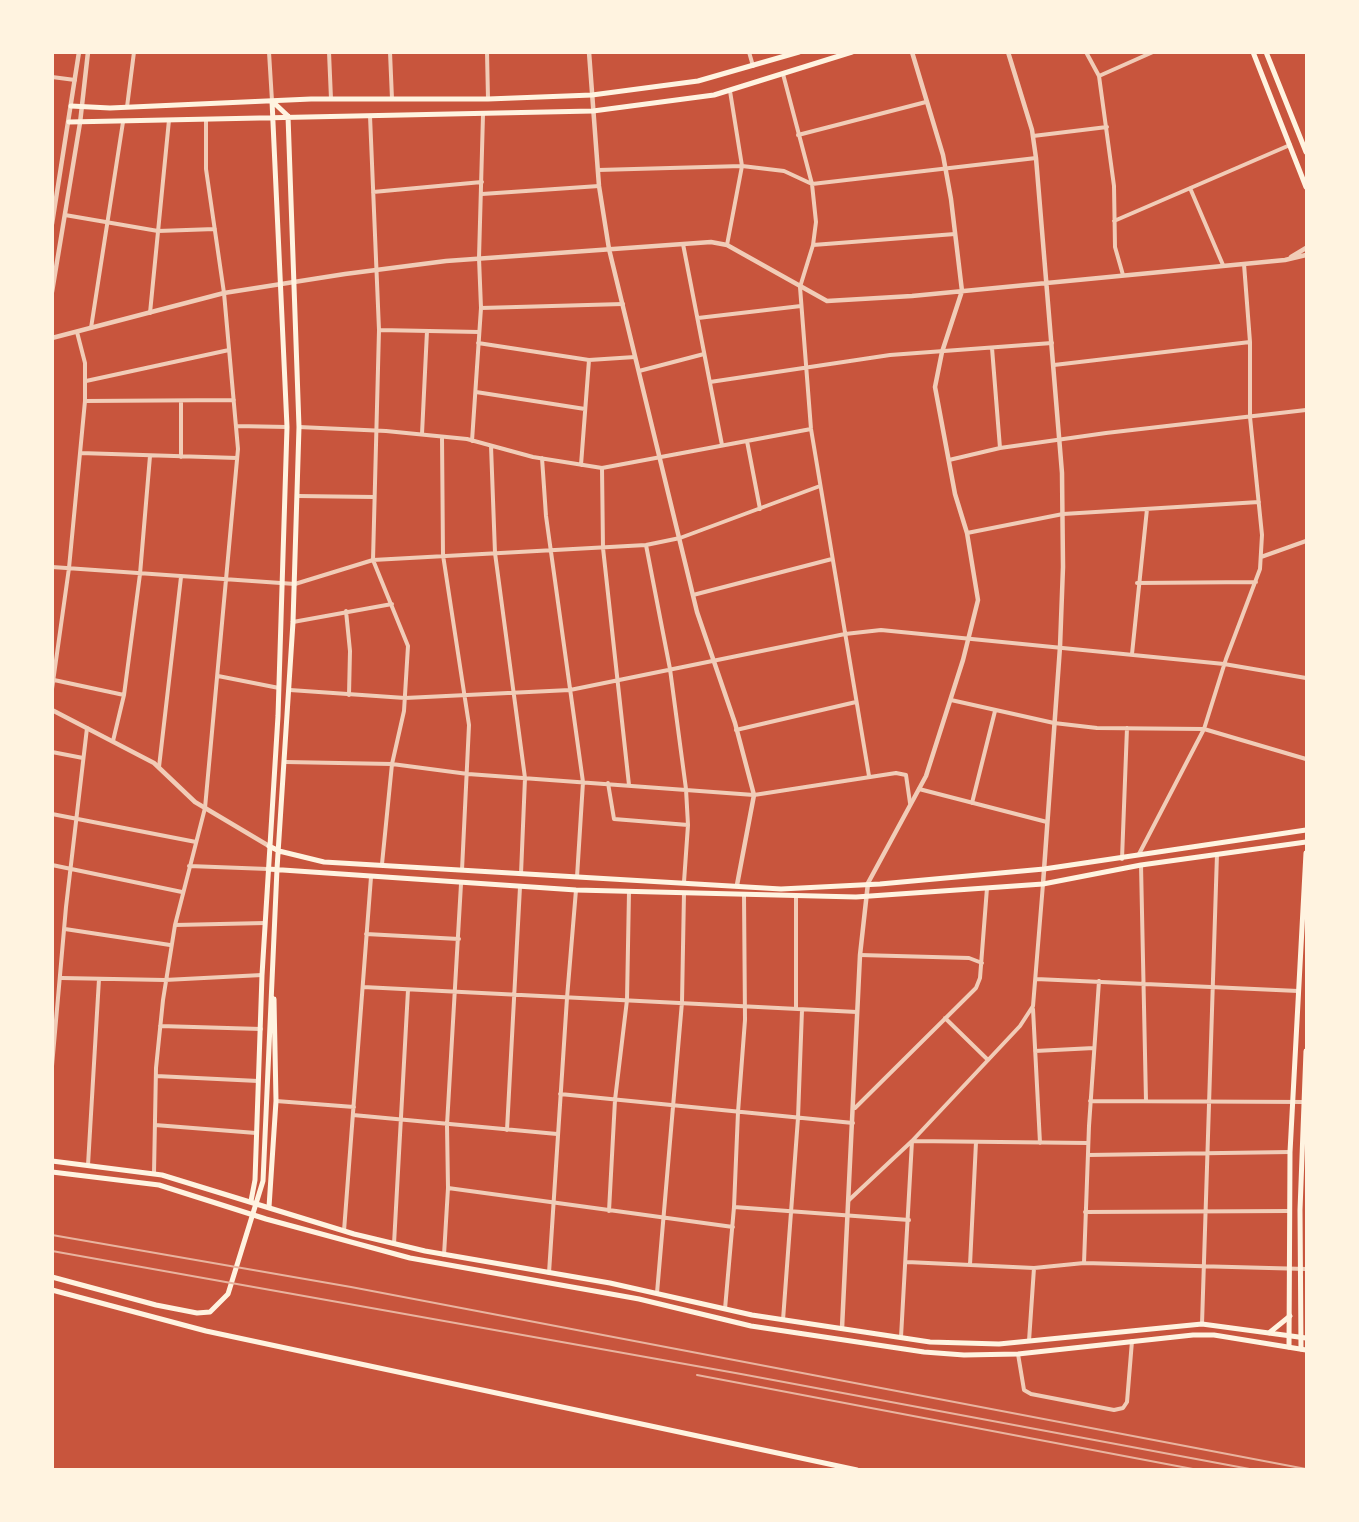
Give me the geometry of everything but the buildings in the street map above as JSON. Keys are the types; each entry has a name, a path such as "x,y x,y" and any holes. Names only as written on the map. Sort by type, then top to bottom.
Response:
{"main road":[{"path":"71,106 127,107 272,100 488,99 592,95 698,81 799,52"},
{"path":"69,122 593,111 699,98 730,91 852,52"},
{"path":"1253,52 1306,187"},
{"path":"1266,52 1304,139 1306,152"},
{"path":"52,1277 197,1313 210,1312 225,1298 254,1217 263,1181 278,869 290,690 299,427 288,116 272,100"},
{"path":"248,1214 255,1180 262,975 279,688 288,427 272,100"},
{"path":"269,846 279,851 324,862 781,889 1044,869 1137,857 1306,830"},
{"path":"268,869 576,891 796,897 867,896 987,886 1043,884 1141,865 1306,842"},
{"path":"1289,1347 1290,1152 1306,853"},
{"path":"266,1219 269,1207 276,1101 276,1010 272,986"},
{"path":"52,1172 159,1185 248,1214 410,1258 639,1299 751,1326 924,1352 964,1355 1017,1354 1132,1341 1214,1335 1304,1350 1304,1269 1300,1210 1306,1052"},
{"path":"52,1161 154,1173 344,1231 444,1255 657,1293 783,1320 901,1337 963,1345 1202,1324 1304,1338"},
{"path":"52,1290 206,1331 857,1470"},
{"path":"1269,1333 1290,1316"}],"street":[{"path":"52,224 79,52"},
{"path":"52,292 80,123 88,52"},
{"path":"127,107 134,52"},
{"path":"269,52 272,100"},
{"path":"329,52 331,99"},
{"path":"390,52 392,99"},
{"path":"487,52 488,99"},
{"path":"589,52 599,186 609,249 693,595 754,795 737,885"},
{"path":"749,52 753,66"},
{"path":"842,1328 855,1108 860,955 868,884 920,789 951,700 978,600 967,533 955,494 935,387 942,352 962,291 945,167 912,52"},
{"path":"1008,52 1033,136 1036,158 1048,282 1063,514 1060,647 1033,1006 1040,1143"},
{"path":"1086,52 1099,76 1114,186 1115,247 1123,274"},
{"path":"1099,76 1153,52"},
{"path":"783,74 812,184 816,222 813,245 800,287 810,429 869,776"},
{"path":"52,77 76,80"},
{"path":"727,245 742,166 730,91"},
{"path":"798,135 926,102"},
{"path":"472,441 481,308 479,258 483,115"},
{"path":"370,116 379,330 373,560 408,646 405,698 393,764 382,864"},
{"path":"154,1173 156,1076 165,980 182,892 205,808 237,458 224,293 206,169 206,119"},
{"path":"150,313 170,120"},
{"path":"91,328 123,122"},
{"path":"1033,136 1107,127"},
{"path":"1114,221 1290,145"},
{"path":"598,170 742,166 784,171 812,184 1036,158"},
{"path":"373,192 482,182"},
{"path":"482,194 599,186"},
{"path":"1190,188 1223,266"},
{"path":"65,215 158,231 215,229"},
{"path":"813,245 955,234"},
{"path":"52,338 224,293 377,270 479,258 711,242 727,245 827,302 1285,260 1306,255"},
{"path":"683,244 722,445"},
{"path":"1285,260 1306,248"},
{"path":"1137,857 1204,729 1224,664 1256,582 1261,557 1262,535 1250,417 1250,342 1244,264"},
{"path":"481,308 623,304"},
{"path":"697,318 801,306"},
{"path":"379,330 479,332"},
{"path":"422,434 427,331"},
{"path":"52,689 69,568 85,401 86,381 77,332"},
{"path":"1054,365 1250,342"},
{"path":"478,343 589,360 636,357"},
{"path":"710,382 890,355 1052,343"},
{"path":"992,348 1000,448"},
{"path":"86,381 229,350"},
{"path":"639,371 704,354"},
{"path":"581,465 589,360"},
{"path":"476,392 585,409"},
{"path":"85,401 181,403 234,400"},
{"path":"181,403 181,457"},
{"path":"949,460 1000,448 1306,410"},
{"path":"236,426 288,427"},
{"path":"299,427 422,434 472,441 542,458 602,468 810,429"},
{"path":"442,437 443,555 469,725 462,870"},
{"path":"747,441 760,509"},
{"path":"491,446 495,553 525,778 520,874"},
{"path":"80,453 237,458"},
{"path":"113,741 124,695 140,574 150,456"},
{"path":"542,458 552,552 583,782 577,877"},
{"path":"602,468 603,548 629,785"},
{"path":"52,567 295,584 373,560 443,555 552,552 646,545 680,538 820,486"},
{"path":"298,496 374,497"},
{"path":"967,533 1063,514 1258,502"},
{"path":"1132,654 1137,583 1147,509"},
{"path":"1261,557 1306,541"},
{"path":"646,545 670,669 686,789 688,825 684,882"},
{"path":"693,595 832,559"},
{"path":"159,767 181,577"},
{"path":"1137,583 1256,582"},
{"path":"293,622 392,604"},
{"path":"346,611 350,651 349,695"},
{"path":"290,690 405,698 570,690 845,634 881,630 1224,664 1306,678"},
{"path":"218,676 279,688"},
{"path":"54,680 124,695"},
{"path":"951,700 1054,723 1126,728 1204,729 1306,759"},
{"path":"736,730 856,702"},
{"path":"52,710 159,767 195,802 269,846"},
{"path":"972,803 995,711"},
{"path":"52,1066 62,978 75,818 87,728"},
{"path":"1122,859 1126,728"},
{"path":"52,752 83,758"},
{"path":"286,762 393,764 468,774 754,795 896,773 906,776 911,797 909,806"},
{"path":"608,783 614,819 688,825"},
{"path":"920,789 1047,822"},
{"path":"52,814 196,842"},
{"path":"1202,1324 1217,854"},
{"path":"1141,865 1146,1101"},
{"path":"52,866 182,892"},
{"path":"189,866 268,869"},
{"path":"344,1231 371,877"},
{"path":"444,1255 453,992 459,939 461,884"},
{"path":"855,1108 976,988 982,963 987,886"},
{"path":"507,1130 520,887"},
{"path":"549,1274 552,1204 576,891"},
{"path":"609,1211 615,1100 627,1000 629,891"},
{"path":"657,1293 682,1002 684,893"},
{"path":"725,1309 733,1227 745,1007 744,895"},
{"path":"796,897 796,1009"},
{"path":"175,925 265,924"},
{"path":"65,929 170,945"},
{"path":"366,934 459,939"},
{"path":"860,955 969,958 982,963"},
{"path":"62,978 165,980 262,975"},
{"path":"88,1165 99,979"},
{"path":"1036,979 1298,991"},
{"path":"1084,1263 1090,1101 1099,981"},
{"path":"363,987 858,1012"},
{"path":"394,1244 408,990"},
{"path":"849,1200 912,1141 1020,1026 1033,1006"},
{"path":"783,1320 798,1118 802,1010"},
{"path":"945,1018 988,1060"},
{"path":"160,1026 261,1029"},
{"path":"1035,1051 1094,1048"},
{"path":"156,1076 259,1081"},
{"path":"560,1094 854,1123"},
{"path":"276,1101 354,1107"},
{"path":"1090,1101 1305,1102"},
{"path":"353,1115 557,1134"},
{"path":"155,1125 257,1133"},
{"path":"912,1141 1088,1143"},
{"path":"901,1337 912,1141"},
{"path":"970,1265 976,1142"},
{"path":"1088,1155 1290,1152"},
{"path":"448,1188 733,1227"},
{"path":"734,1207 909,1220"},
{"path":"1086,1212 1205,1210 1289,1212"},
{"path":"907,1262 1034,1268 1084,1263 1304,1269"},
{"path":"1029,1341 1034,1268"},
{"path":"1017,1354 1024,1390 1031,1394 1114,1410 1123,1408 1127,1402 1132,1341"}],"railway":[{"path":"52,1235 351,1287 1306,1469"},
{"path":"52,1251 741,1374 1255,1470"},
{"path":"697,1375 1198,1470"}]}
